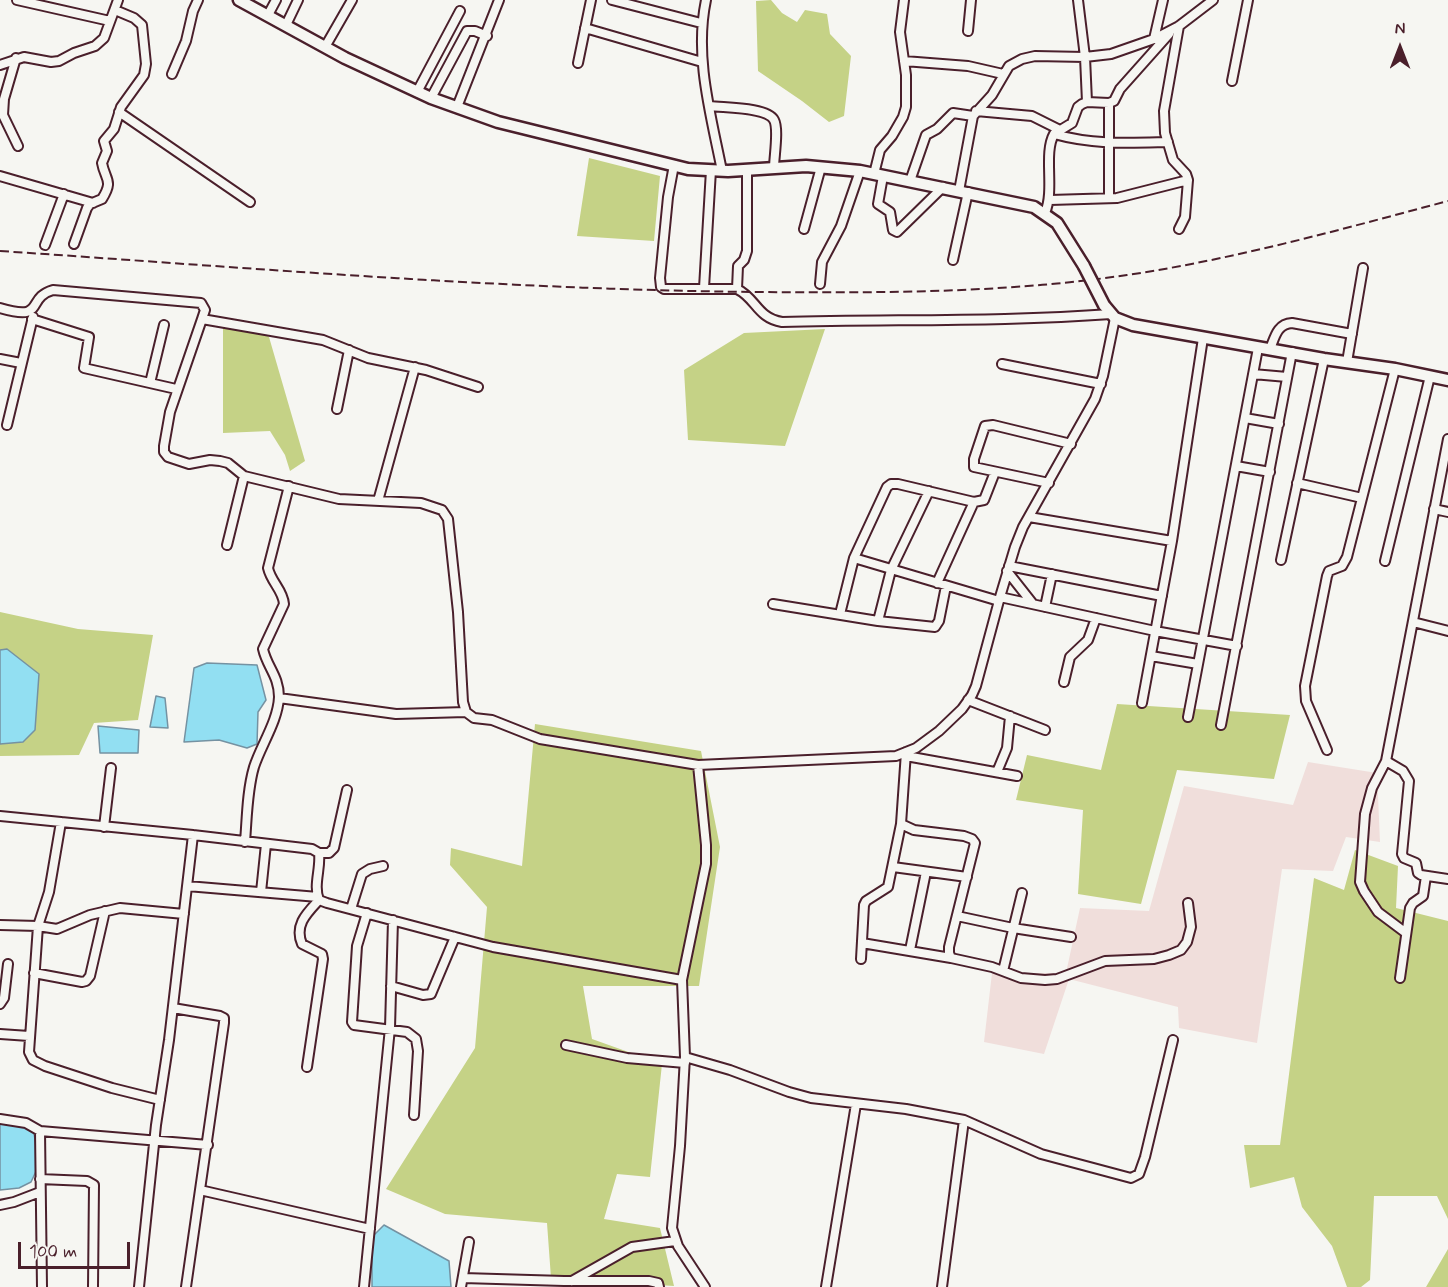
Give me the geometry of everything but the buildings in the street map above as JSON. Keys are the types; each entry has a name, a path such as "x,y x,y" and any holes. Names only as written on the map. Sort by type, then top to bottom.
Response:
{"main road":[{"path":"239,0 326,47 417,92 498,122 688,169 716,171 821,167 860,171 1034,207 1057,223 1110,313 1133,325 1448,380"}],"street":[{"path":"17,0 110,21"},
{"path":"0,65 24,57 51,62 59,61 95,46 104,38 118,0"},
{"path":"172,74 186,41 198,0"},
{"path":"268,15 276,0"},
{"path":"286,26 298,0"},
{"path":"326,47 352,0"},
{"path":"457,107 487,36 499,0"},
{"path":"578,63 591,0"},
{"path":"612,0 701,23"},
{"path":"704,288 716,171 710,106 702,62 701,23 706,0"},
{"path":"904,0 900,32 907,91 903,117 892,136 880,150 878,204 890,212 893,230 897,232 943,188"},
{"path":"968,31 971,0"},
{"path":"1078,0 1085,57 1087,102"},
{"path":"1154,39 1163,0"},
{"path":"1045,213 1050,200 1051,145 1057,132 1072,123 1078,107 1087,102 1109,103 1114,101 1120,89 1176,28 1213,0"},
{"path":"1232,81 1248,0"},
{"path":"74,244 87,208 102,199 107,190 109,180 102,164 107,151 103,143 114,129 119,112 144,75 146,64 142,26 134,18 115,10"},
{"path":"417,92 459,11"},
{"path":"585,28 702,62"},
{"path":"953,260 975,113 992,95 1003,74 1015,62 1035,56 1085,57 1111,54 1154,39 1176,28"},
{"path":"1176,28 1164,111 1165,133 1173,160 1188,180 1185,217 1179,229"},
{"path":"431,98 467,31 476,31 487,36"},
{"path":"16,58 4,99 3,115 18,146"},
{"path":"904,61 968,66 1003,74"},
{"path":"1109,103 1109,198"},
{"path":"710,106 760,111 770,115 776,126 774,168"},
{"path":"119,112 250,202"},
{"path":"910,181 926,135 937,129 953,113 1032,116 1057,132 1077,140 1109,144 1168,142"},
{"path":"7,424 35,307 45,292 53,290 201,303 205,310 176,389 164,437 164,452 168,457 189,464 210,460 228,463 244,476 339,500 421,503 442,510 448,519 459,612 463,702 466,712 474,718 492,720 540,739 698,765 876,758 906,754 939,731 970,698 976,686 1008,568 1029,517 1071,444 1101,384 1110,313 1022,319 782,322 765,316 744,292 737,289 664,289 660,283 668,197 674,165"},
{"path":"804,229 821,167"},
{"path":"737,289 738,266 747,251 747,170"},
{"path":"820,284 822,262 841,226 860,171"},
{"path":"0,176 93,203"},
{"path":"1050,200 1130,195 1188,180"},
{"path":"45,245 64,194"},
{"path":"1347,362 1363,268"},
{"path":"0,308 29,312 35,307"},
{"path":"32,319 89,337 84,368 176,389"},
{"path":"202,319 323,340 378,361 415,367 478,387"},
{"path":"1270,349 1280,327 1285,323 1292,322 1352,334"},
{"path":"150,383 164,324"},
{"path":"1142,703 1172,541 1203,338"},
{"path":"1188,717 1258,348"},
{"path":"337,409 349,350"},
{"path":"1221,725 1292,352"},
{"path":"0,359 21,363"},
{"path":"1281,560 1324,359"},
{"path":"1002,364 1101,384"},
{"path":"378,501 415,367"},
{"path":"1327,750 1306,701 1305,686 1327,576 1329,571 1342,566 1345,562 1395,369"},
{"path":"1253,374 1287,377"},
{"path":"1385,561 1430,376"},
{"path":"1245,418 1279,424"},
{"path":"1049,483 974,467 973,463 983,430 989,424 1071,444"},
{"path":"1406,933 1378,912 1360,882 1366,807 1372,788 1386,760 1448,439"},
{"path":"1236,466 1270,472"},
{"path":"840,614 854,558 887,487 891,484 898,484 974,502 984,500 995,472"},
{"path":"227,545 244,476"},
{"path":"1297,483 1362,498"},
{"path":"245,842 252,777 277,711 279,698 275,674 264,656 263,649 284,604 284,596 270,577 268,568 289,486"},
{"path":"878,621 891,570 929,491"},
{"path":"938,583 974,502"},
{"path":"1434,509 1448,512"},
{"path":"1029,517 1172,541"},
{"path":"854,558 946,586 999,599 1237,646"},
{"path":"1008,568 1052,574 1162,596"},
{"path":"1008,568 1033,604"},
{"path":"1045,607 1052,574"},
{"path":"773,604 878,621 935,627 939,621 946,586"},
{"path":"1064,682 1069,660 1088,640 1096,618"},
{"path":"1413,622 1448,631"},
{"path":"1151,656 1198,664"},
{"path":"279,698 396,714 466,712"},
{"path":"970,698 1045,730"},
{"path":"997,772 1007,748 1010,716"},
{"path":"906,754 1017,776"},
{"path":"861,959 864,905 866,901 888,887 901,824 906,754"},
{"path":"1386,760 1407,775 1409,789 1402,854 1404,858 1416,863 1418,873 1448,879"},
{"path":"698,765 706,864 682,980 685,1060 672,1228 675,1241 705,1287"},
{"path":"104,827 111,768"},
{"path":"0,816 193,835 329,853 334,848 347,790"},
{"path":"61,822 49,892 38,926 29,1052 33,1060 45,1066 112,1088 160,1100"},
{"path":"901,824 914,830 972,839 975,843 949,947 948,953 951,958"},
{"path":"139,1287 154,1140 193,835"},
{"path":"261,892 266,844"},
{"path":"318,898 316,893 319,853"},
{"path":"351,909 362,874 383,866"},
{"path":"892,867 967,877"},
{"path":"910,950 927,872"},
{"path":"1400,978 1410,908 1423,896 1426,876"},
{"path":"187,886 318,898 367,914 493,947 682,980"},
{"path":"1003,971 1022,893"},
{"path":"307,1067 323,959 322,954 302,944 299,932 302,920 318,898"},
{"path":"862,943 951,958 1021,978 1057,979 1105,961 1154,959 1180,950 1187,942 1191,927 1188,903"},
{"path":"0,925 62,928 90,915 129,908 184,914"},
{"path":"34,973 86,981 90,976 105,911"},
{"path":"367,914 357,946 352,1022 354,1025 407,1032 416,1039 418,1044 414,1115"},
{"path":"957,916 1071,937"},
{"path":"364,1287 390,1028 393,920"},
{"path":"391,986 423,995 431,994 455,937"},
{"path":"0,1005 4,998 8,964"},
{"path":"172,1008 224,1018 208,1145 186,1287"},
{"path":"0,1034 29,1036"},
{"path":"566,1045 627,1058 685,1060 730,1070 811,1098 906,1109 964,1120 1041,1154 1131,1178 1139,1174 1145,1157 1173,1040"},
{"path":"826,1287 855,1104"},
{"path":"0,1119 26,1123 40,1131 208,1145"},
{"path":"942,1287 964,1120"},
{"path":"40,1131 42,1287"},
{"path":"40,1179 87,1181 94,1185 93,1287"},
{"path":"200,1190 370,1229"},
{"path":"0,1205 40,1192"},
{"path":"566,1283 632,1247 675,1241"},
{"path":"461,1287 470,1242"},
{"path":"463,1278 530,1284 650,1281 658,1283 659,1287"}],"shaded area":[{"path":"1308,762 1377,773 1380,842 1346,837 1333,871 1282,869 1257,1043 1179,1028 1178,1007 1069,979 1044,1054 984,1042 992,973 1066,973 1080,908 1149,911 1184,786 1293,805"}],"green space":[{"path":"771,0 782,13 797,22 805,10 827,14 830,34 851,56 844,116 829,122 758,71 756,1"},
{"path":"589,158 660,176 654,241 577,236"},
{"path":"223,327 260,330 269,337 305,461 290,471 285,455 270,431 223,433"},
{"path":"825,329 785,446 688,440 684,370 744,333"},
{"path":"0,612 78,629 153,635 138,720 94,723 79,755 0,756"},
{"path":"1117,704 1290,715 1274,779 1177,770 1141,904 1078,894 1083,810 1016,800 1027,755 1101,770"},
{"path":"535,724 701,751 720,847 699,986 583,986 592,1039 662,1064 650,1177 617,1174 604,1219 660,1228 674,1286 551,1278 547,1223 445,1214 386,1189 475,1048 487,907 450,865 451,848 522,866"},
{"path":"1355,850 1398,866 1396,908 1448,921 1448,1219 1437,1196 1374,1196 1370,1280 1361,1287 1347,1287 1332,1246 1302,1207 1294,1177 1250,1188 1244,1145 1280,1145 1314,878 1344,890"},
{"path":"1448,1249 1448,1287 1426,1287"}],"water":[{"path":"7,649 39,674 35,730 23,742 0,744 0,650"},
{"path":"207,663 257,665 266,700 258,712 257,744 247,748 219,740 184,742 194,668"},
{"path":"156,696 165,698 168,728 150,727"},
{"path":"98,726 139,730 138,753 100,753"},
{"path":"0,1122 33,1127 39,1165 31,1182 19,1188 0,1190"},
{"path":"384,1225 449,1261 451,1287 372,1287 372,1237"}],"railway":[{"path":"0,251 475,283 761,292 944,291 1082,281 1208,261 1289,243 1448,201"}]}
